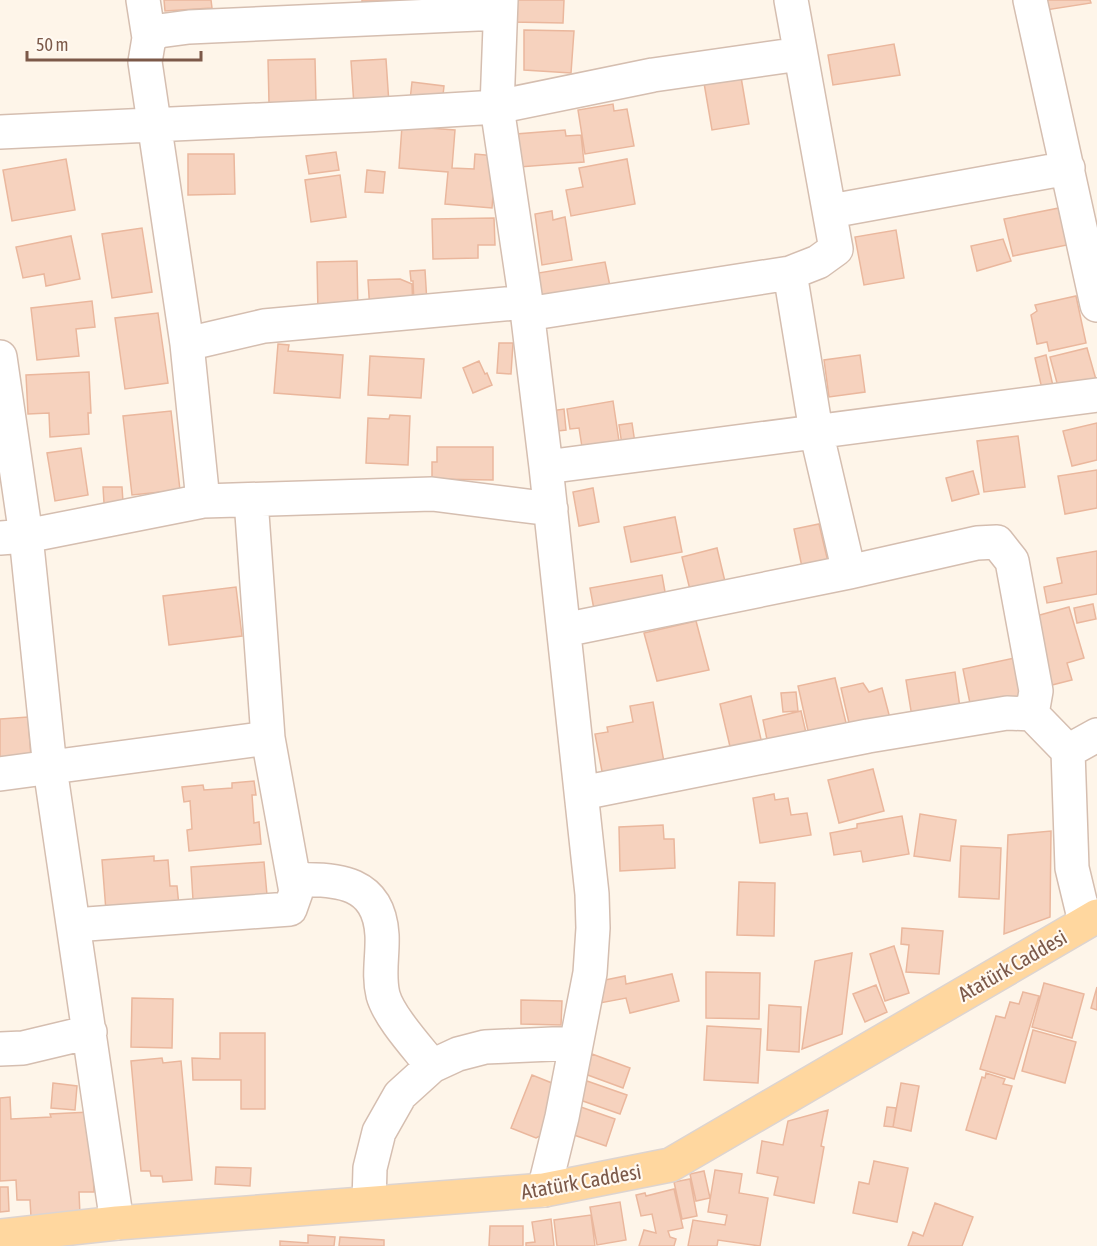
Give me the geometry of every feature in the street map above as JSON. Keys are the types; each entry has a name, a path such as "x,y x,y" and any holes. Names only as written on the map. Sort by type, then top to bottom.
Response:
{"main road":[{"name":"Atatürk Caddesi","path":"0,1236 117,1223 544,1190 670,1165 1091,919"}],"street":[{"path":"143,0 148,38 145,62 187,344 203,501"},
{"path":"187,344 264,326 526,308 790,273 818,261 836,249 791,0"},
{"path":"1030,0 1097,305"},
{"path":"148,38 159,31 189,27 500,6 497,107 526,308 551,508 592,894 593,928 590,973 562,1117 544,1190"},
{"path":"0,132 366,116 497,107 653,75 800,54"},
{"path":"831,212 1068,168"},
{"path":"790,273 816,431 849,572"},
{"path":"0,357 13,537 74,925 117,1223"},
{"path":"546,467 1097,395"},
{"path":"13,537 203,501 432,495 551,508"},
{"path":"74,925 290,909 296,892 295,880 268,738 251,500"},
{"path":"564,630 849,572 977,543 997,542 1012,561 1036,691 1032,714"},
{"path":"582,793 868,736 1007,713 1032,714 1068,752 1072,868 1091,919"},
{"path":"1068,752 1097,735"},
{"path":"0,774 268,738"},
{"path":"295,880 341,881 355,887 372,903 380,918 382,935 380,976 383,995 387,1005 407,1034 432,1066"},
{"path":"0,1049 23,1048 90,1032"},
{"path":"369,1203 370,1168 379,1132 400,1095 432,1066 458,1054 486,1047 575,1043"}],"building":[{"path":"164,0 211,0 212,8 165,11"},
{"path":"362,0 419,0 419,7 362,5"},
{"path":"513,0 564,0 563,23 512,22"},
{"path":"1045,0 1090,0 1091,3 1046,10"},
{"path":"524,30 574,31 571,73 524,70"},
{"path":"894,44 900,75 833,85 828,55"},
{"path":"315,59 316,102 269,103 268,60"},
{"path":"386,59 389,104 354,106 351,61"},
{"path":"741,77 749,124 712,130 704,83"},
{"path":"412,82 444,86 442,104 410,100"},
{"path":"613,104 614,111 627,109 634,146 585,154 578,110"},
{"path":"402,126 455,130 452,168 474,169 475,154 496,156 492,208 445,204 448,172 399,168"},
{"path":"565,130 566,136 581,135 584,162 519,167 516,134"},
{"path":"336,152 339,170 309,174 306,156"},
{"path":"188,154 234,154 235,194 188,195"},
{"path":"66,159 75,210 12,221 3,170"},
{"path":"627,159 635,204 571,216 566,190 583,187 579,168"},
{"path":"367,170 385,172 383,193 365,192"},
{"path":"340,175 346,217 311,222 305,180"},
{"path":"1059,208 1067,245 1013,256 1004,219"},
{"path":"552,211 553,220 565,217 572,260 542,265 535,214"},
{"path":"494,218 495,245 478,245 478,258 433,259 432,219"},
{"path":"142,228 152,292 112,298 102,234"},
{"path":"896,230 904,278 864,285 855,237"},
{"path":"71,236 80,279 46,286 44,274 23,278 16,247"},
{"path":"1003,239 1011,261 977,271 971,246"},
{"path":"357,261 358,313 318,313 317,262"},
{"path":"605,262 612,296 538,308 532,274"},
{"path":"425,270 427,303 414,304 410,271"},
{"path":"400,279 412,284 413,310 370,312 368,280"},
{"path":"1076,296 1086,343 1049,351 1047,342 1037,344 1031,315 1037,311 1035,305"},
{"path":"92,301 95,327 76,329 79,356 37,360 31,308"},
{"path":"158,313 168,383 125,389 115,318"},
{"path":"499,343 513,343 511,374 497,373"},
{"path":"278,344 289,345 288,351 343,355 340,398 274,393"},
{"path":"1087,348 1097,383 1060,394 1050,357"},
{"path":"860,355 865,392 829,397 824,360"},
{"path":"1046,355 1053,386 1042,389 1035,358"},
{"path":"370,356 424,359 421,398 368,395"},
{"path":"479,361 492,385 473,393 463,368"},
{"path":"89,372 91,413 88,413 89,434 50,437 49,413 28,414 26,375"},
{"path":"613,401 619,441 582,447 579,428 570,429 567,409"},
{"path":"564,409 566,430 558,431 550,411"},
{"path":"171,411 180,490 132,495 123,416"},
{"path":"390,415 410,416 408,465 366,463 368,418 389,419"},
{"path":"632,423 635,443 622,445 619,425"},
{"path":"1097,423 1097,460 1072,466 1063,431"},
{"path":"1018,436 1025,487 984,492 977,441"},
{"path":"437,447 493,447 493,480 432,479 432,462 437,462"},
{"path":"81,448 88,495 55,501 47,453"},
{"path":"1097,470 1097,508 1065,514 1058,476"},
{"path":"973,471 979,494 952,501 946,478"},
{"path":"103,487 122,487 123,502 104,503"},
{"path":"593,488 599,522 579,526 573,492"},
{"path":"675,517 682,552 631,562 624,527"},
{"path":"819,524 828,562 802,567 794,529"},
{"path":"717,548 727,590 692,598 682,557"},
{"path":"1097,551 1097,594 1047,603 1044,587 1062,583 1057,558"},
{"path":"662,575 667,603 595,615 590,588"},
{"path":"236,587 242,636 169,645 163,596"},
{"path":"1093,604 1096,619 1077,623 1074,608"},
{"path":"1069,607 1084,658 1067,663 1072,680 1044,687 1025,619"},
{"path":"696,621 709,670 657,681 644,633"},
{"path":"1019,657 1028,701 972,713 963,669"},
{"path":"955,672 961,715 913,723 906,680"},
{"path":"835,678 849,735 811,744 798,686"},
{"path":"863,683 869,692 882,688 892,726 852,736 841,688"},
{"path":"796,692 798,711 783,712 781,693"},
{"path":"751,696 763,748 732,755 720,704"},
{"path":"653,702 664,762 604,782 595,734 608,732 607,727 633,722 630,706"},
{"path":"801,711 809,746 770,754 763,720"},
{"path":"28,717 31,757 0,760 0,719"},
{"path":"873,769 884,811 839,823 828,780"},
{"path":"254,781 256,795 252,795 254,823 259,822 261,844 189,851 187,830 192,829 190,801 184,802 182,787 203,785 204,790 232,788 232,783"},
{"path":"774,794 775,800 788,798 791,815 807,813 811,835 760,843 753,798"},
{"path":"920,814 956,820 950,861 914,856"},
{"path":"902,816 909,854 863,862 861,851 834,855 830,833 857,828 857,824"},
{"path":"663,825 664,839 674,839 675,868 620,871 619,827"},
{"path":"1051,831 1050,917 1004,934 1008,835"},
{"path":"961,846 1001,848 999,899 959,897"},
{"path":"154,856 154,861 168,860 170,886 177,886 179,906 106,911 102,860"},
{"path":"264,862 267,895 193,900 191,867"},
{"path":"739,882 775,883 774,936 737,935"},
{"path":"902,928 943,931 939,974 906,972 909,945 901,944"},
{"path":"894,946 909,993 885,1001 870,954"},
{"path":"852,953 842,1034 802,1049 815,961"},
{"path":"706,972 760,973 759,1019 706,1018"},
{"path":"672,974 679,1001 630,1013 626,998 600,1003 595,982 625,976 626,984"},
{"path":"1044,983 1084,994 1072,1038 1032,1027"},
{"path":"876,985 887,1012 865,1022 853,994"},
{"path":"1097,987 1097,1010 1091,1008"},
{"path":"1023,992 1039,996 1014,1079 980,1069 996,1016 1005,1018 1010,1002 1019,1004"},
{"path":"132,998 173,999 172,1048 131,1047"},
{"path":"521,1000 562,1001 561,1025 521,1024"},
{"path":"769,1005 801,1007 799,1052 767,1050"},
{"path":"707,1026 761,1029 758,1083 704,1080"},
{"path":"1033,1030 1076,1042 1065,1083 1022,1071"},
{"path":"220,1033 265,1033 265,1109 241,1109 241,1080 193,1080 192,1058 220,1059"},
{"path":"592,1054 630,1068 623,1088 585,1074"},
{"path":"162,1058 163,1063 181,1061 192,1180 163,1182 162,1176 151,1176 150,1171 141,1171 131,1061"},
{"path":"986,1073 1005,1079 1003,1084 1012,1086 996,1139 966,1130 982,1077 985,1078"},
{"path":"532,1075 562,1087 544,1134 536,1138 511,1128"},
{"path":"587,1081 627,1095 620,1114 580,1100"},
{"path":"53,1083 77,1086 75,1110 51,1108"},
{"path":"901,1083 919,1086 911,1131 893,1127"},
{"path":"10,1097 11,1119 90,1112 94,1192 79,1192 80,1215 31,1217 30,1200 17,1200 16,1180 0,1181 0,1098"},
{"path":"578,1106 615,1119 606,1146 568,1133"},
{"path":"887,1107 896,1108 893,1127 884,1126"},
{"path":"828,1110 814,1203 774,1195 778,1177 757,1173 762,1141 783,1145 788,1121"},
{"path":"874,1161 908,1168 897,1222 853,1213 859,1182 869,1184"},
{"path":"216,1167 251,1168 250,1186 215,1184"},
{"path":"715,1170 742,1174 739,1193 768,1198 760,1246 718,1240 717,1246 688,1246 693,1220 725,1225 727,1215 708,1212"},
{"path":"704,1171 710,1198 696,1201 690,1174"},
{"path":"690,1179 697,1216 682,1219 674,1182"},
{"path":"0,1187 8,1187 9,1211 0,1212"},
{"path":"674,1189 683,1228 668,1231 670,1237 676,1239 674,1246 639,1246 644,1230 656,1233 652,1214 641,1216 636,1195 645,1193 646,1196"},
{"path":"620,1202 626,1240 597,1245 590,1207"},
{"path":"935,1203 973,1217 962,1246 908,1246 913,1232 923,1236"},
{"path":"591,1215 595,1246 557,1246 554,1220"},
{"path":"551,1219 554,1246 526,1246 526,1243 535,1242 532,1222"},
{"path":"490,1226 523,1226 523,1246 489,1246"},
{"path":"308,1235 335,1237 334,1246 280,1246 280,1241 308,1243"},
{"path":"340,1237 384,1240 384,1246 339,1246"}]}
